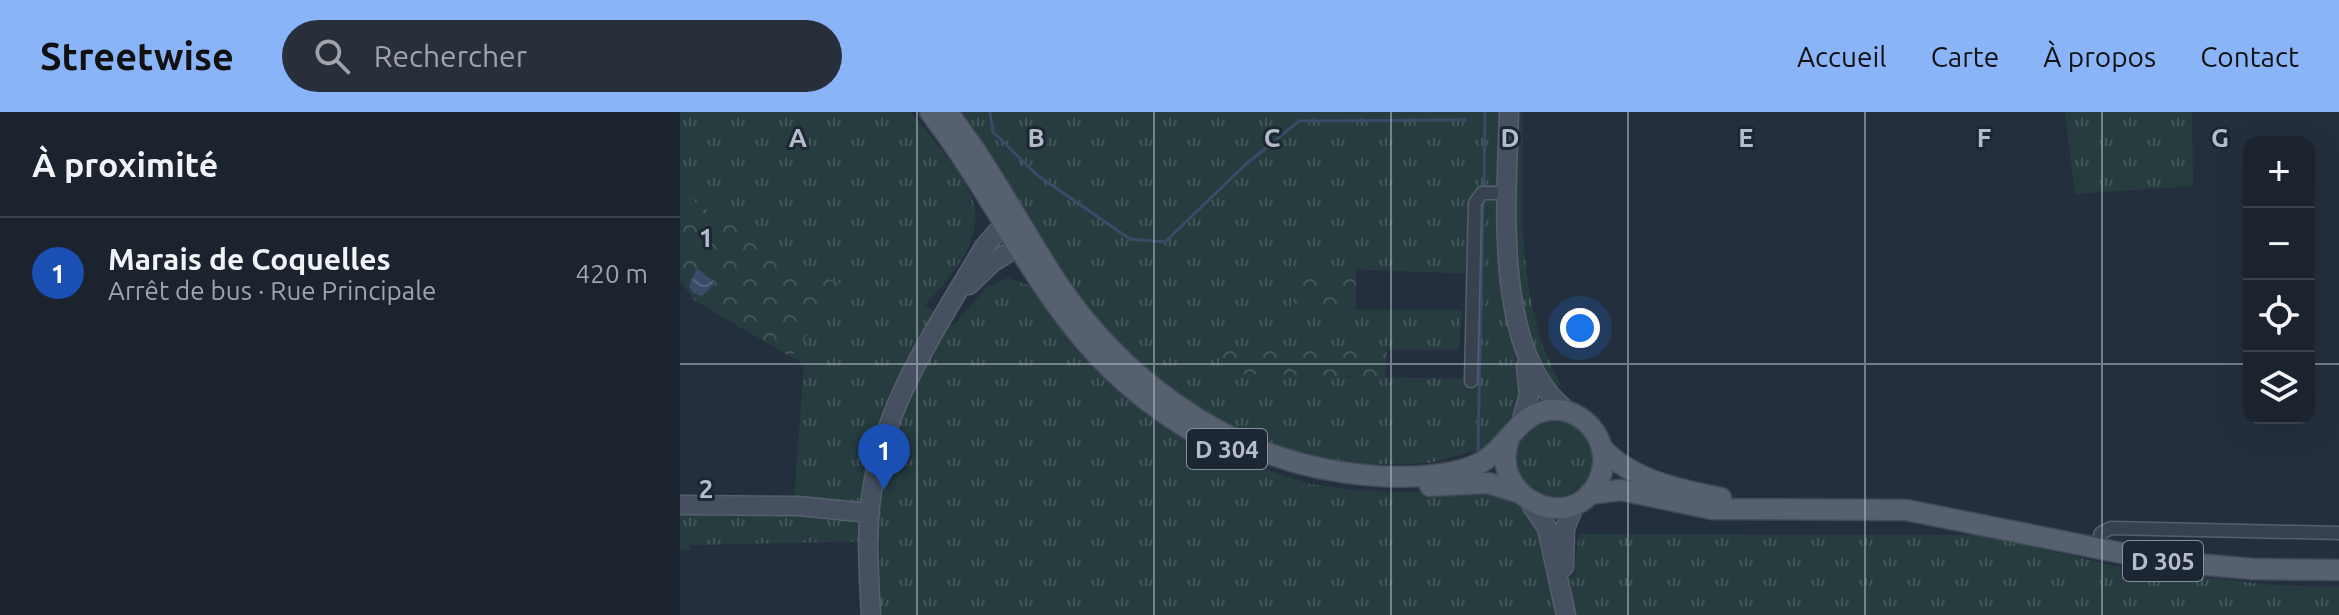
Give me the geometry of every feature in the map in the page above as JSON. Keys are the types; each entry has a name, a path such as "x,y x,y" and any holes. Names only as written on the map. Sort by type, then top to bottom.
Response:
{"main road":[{"name":"D 304","path":"930,112 1012,222"},
{"name":"D 304","path":"947,112 1024,243 1061,316 1097,359 1160,411 1210,441 1270,466 1328,482 1405,487 1488,483 1524,497"},
{"name":"D 304","path":"1024,243 1118,356 1187,412 1255,447 1334,471 1415,475 1477,464 1516,430"},
{"path":"1547,410 1570,413 1591,426 1602,448 1602,473 1582,499 1550,508 1524,497 1505,465 1516,430 1547,410"},
{"name":"D 305","path":"1602,448 1624,466 1666,485 1772,507"},
{"name":"D 305","path":"1582,499 1621,490 1700,508 1906,510 2095,549 2202,566 2339,570"}],"street":[{"path":"1509,112 1494,193 1522,340 1529,395 1516,430"},
{"path":"1471,381 1475,203 1494,193"},
{"path":"871,615 870,513 876,469 892,412 914,363 984,247 1012,222"},
{"path":"939,322 976,277 1024,243"},
{"path":"1522,340 1543,390 1570,413"},
{"path":"1524,497 1547,528 1566,615"},
{"path":"1563,594 1565,528 1582,499"},
{"path":"680,505 798,506 870,513"},
{"path":"2095,549 2101,533 2111,528 2339,533"}],"green space":[{"path":"680,112 911,112 953,165 967,187 974,207 975,227 967,249 951,275 925,305 954,325 987,287 1008,278 1031,286 1075,349 1143,411 1205,449 1310,484 1360,491 1503,493 1529,511 1541,542 1549,584 1574,576 1579,534 1981,535 2115,566 2271,585 2339,587 2339,615 878,615 880,541 690,545 690,550 680,549 680,511 794,500 804,364 791,357 842,285 804,269 680,193"},
{"path":"955,112 1523,112 1522,217 1528,286 1546,353 1561,385 1515,411 1486,448 1430,463 1357,465 1320,460 1263,444 1182,399 1094,320","holes":["1295,267 1476,274 1474,379 1223,374 1223,348 1459,350 1462,310 1293,309"]},
{"path":"2065,112 2192,112 2193,186 2075,194"},
{"path":"680,193 804,269 843,285 791,357 694,300 680,280"},
{"path":"1295,267 1356,269 1356,309 1293,309"},
{"path":"1222,348 1387,349 1385,377 1223,374"},
{"path":"1554,421 1569,424 1581,432 1589,444 1592,459 1589,474 1581,486 1569,494 1554,497 1539,494 1527,486 1519,474 1516,459 1519,444 1527,432 1539,424"}],"water":[{"path":"697,268 715,283 702,296 693,293 689,286"}],"waterway":[{"path":"990,112 993,132 1037,175 1130,239 1165,242 1245,165 1299,121 1465,120"},
{"path":"1484,190 1485,112"},
{"path":"1478,450 1483,198"}],"place":[{"name":"Marais de Coquelles","path":"884,490"}]}
